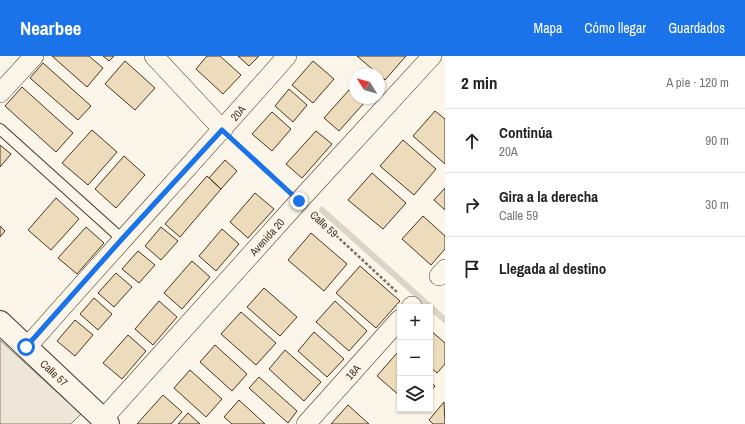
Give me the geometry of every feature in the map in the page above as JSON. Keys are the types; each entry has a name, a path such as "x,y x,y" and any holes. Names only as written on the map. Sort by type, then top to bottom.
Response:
{"street":[{"path":"0,93 34,56"},
{"path":"154,56 222,130"},
{"name":"20A","path":"26,347 287,56"},
{"name":"Avenida 20","path":"103,422 299,201 432,56"},
{"name":"Calle 57","path":"0,322 103,422"},
{"name":"18A","path":"306,424 397,323"}],"lane":[{"path":"0,129 122,239"}],"path":[{"name":"Calle 59","path":"222,130 299,201 401,304"}],"shaded area":[{"path":"0,340 81,414 71,424 0,424"}],"building":[{"path":"52,56 89,56 103,68 87,87"},
{"path":"103,56 114,56 109,61"},
{"path":"207,56 220,56 241,75 223,94 196,69"},
{"path":"238,56 259,56 249,66"},
{"path":"357,56 406,56 385,80 385,68 371,68"},
{"path":"125,61 155,88 135,110 105,84"},
{"path":"313,61 334,79 313,103 292,85"},
{"path":"43,63 91,106 78,120 30,78"},
{"path":"22,87 73,133 56,152 5,106"},
{"path":"289,89 307,105 293,122 275,106"},
{"path":"349,90 349,104 363,104 339,131 324,118"},
{"path":"435,111 445,119 445,164 413,136"},
{"path":"272,112 291,129 272,151 252,134"},
{"path":"92,130 117,152 88,185 62,163"},
{"path":"316,131 332,144 302,178 286,164"},
{"path":"403,140 436,169 414,195 380,166"},
{"path":"0,145 11,154 0,167"},
{"path":"124,156 145,175 116,208 95,189"},
{"path":"225,160 237,171 221,189 209,178"},
{"path":"372,173 406,203 383,229 348,200"},
{"path":"207,176 221,189 180,237 165,224"},
{"path":"445,188 445,210 434,200"},
{"path":"255,193 274,209 248,238 230,222"},
{"path":"56,198 79,219 51,250 28,230"},
{"path":"423,216 445,236 445,249 431,265 402,239"},
{"path":"0,226 5,231 0,237"},
{"path":"86,227 104,243 77,274 58,258"},
{"path":"161,227 178,241 161,260 145,246"},
{"path":"222,229 239,244 216,271 199,256"},
{"path":"311,233 347,264 324,291 288,260"},
{"path":"138,251 155,265 139,283 122,269"},
{"path":"192,261 210,277 182,309 164,293"},
{"path":"360,266 400,301 376,328 336,293"},
{"path":"116,273 132,287 114,307 98,293"},
{"path":"264,288 297,317 280,336 247,307"},
{"path":"94,298 112,314 98,330 80,314"},
{"path":"159,301 177,317 153,345 135,329"},
{"path":"335,301 367,331 349,351 316,322"},
{"path":"241,312 276,343 256,365 221,334"},
{"path":"75,320 93,335 75,356 57,341"},
{"path":"314,332 344,359 327,377 298,351"},
{"path":"433,333 445,343 445,364 437,373 433,370"},
{"path":"128,335 146,351 122,379 103,363"},
{"path":"215,345 247,374 232,391 200,362"},
{"path":"285,350 321,382 304,401 269,369"},
{"path":"397,353 397,393 377,376"},
{"path":"190,370 222,399 206,417 174,388"},
{"path":"259,377 297,411 288,423 249,388"},
{"path":"163,395 182,412 171,424 137,424"},
{"path":"239,400 265,424 232,424 224,417"},
{"path":"444,402 445,424 433,424 429,420"},
{"path":"348,405 369,424 331,424"},
{"path":"188,413 200,424 178,424"}],"waterway":[{"path":"322,210 445,320"}],"route":[{"path":"26,347 222,130 299,201"}]}
